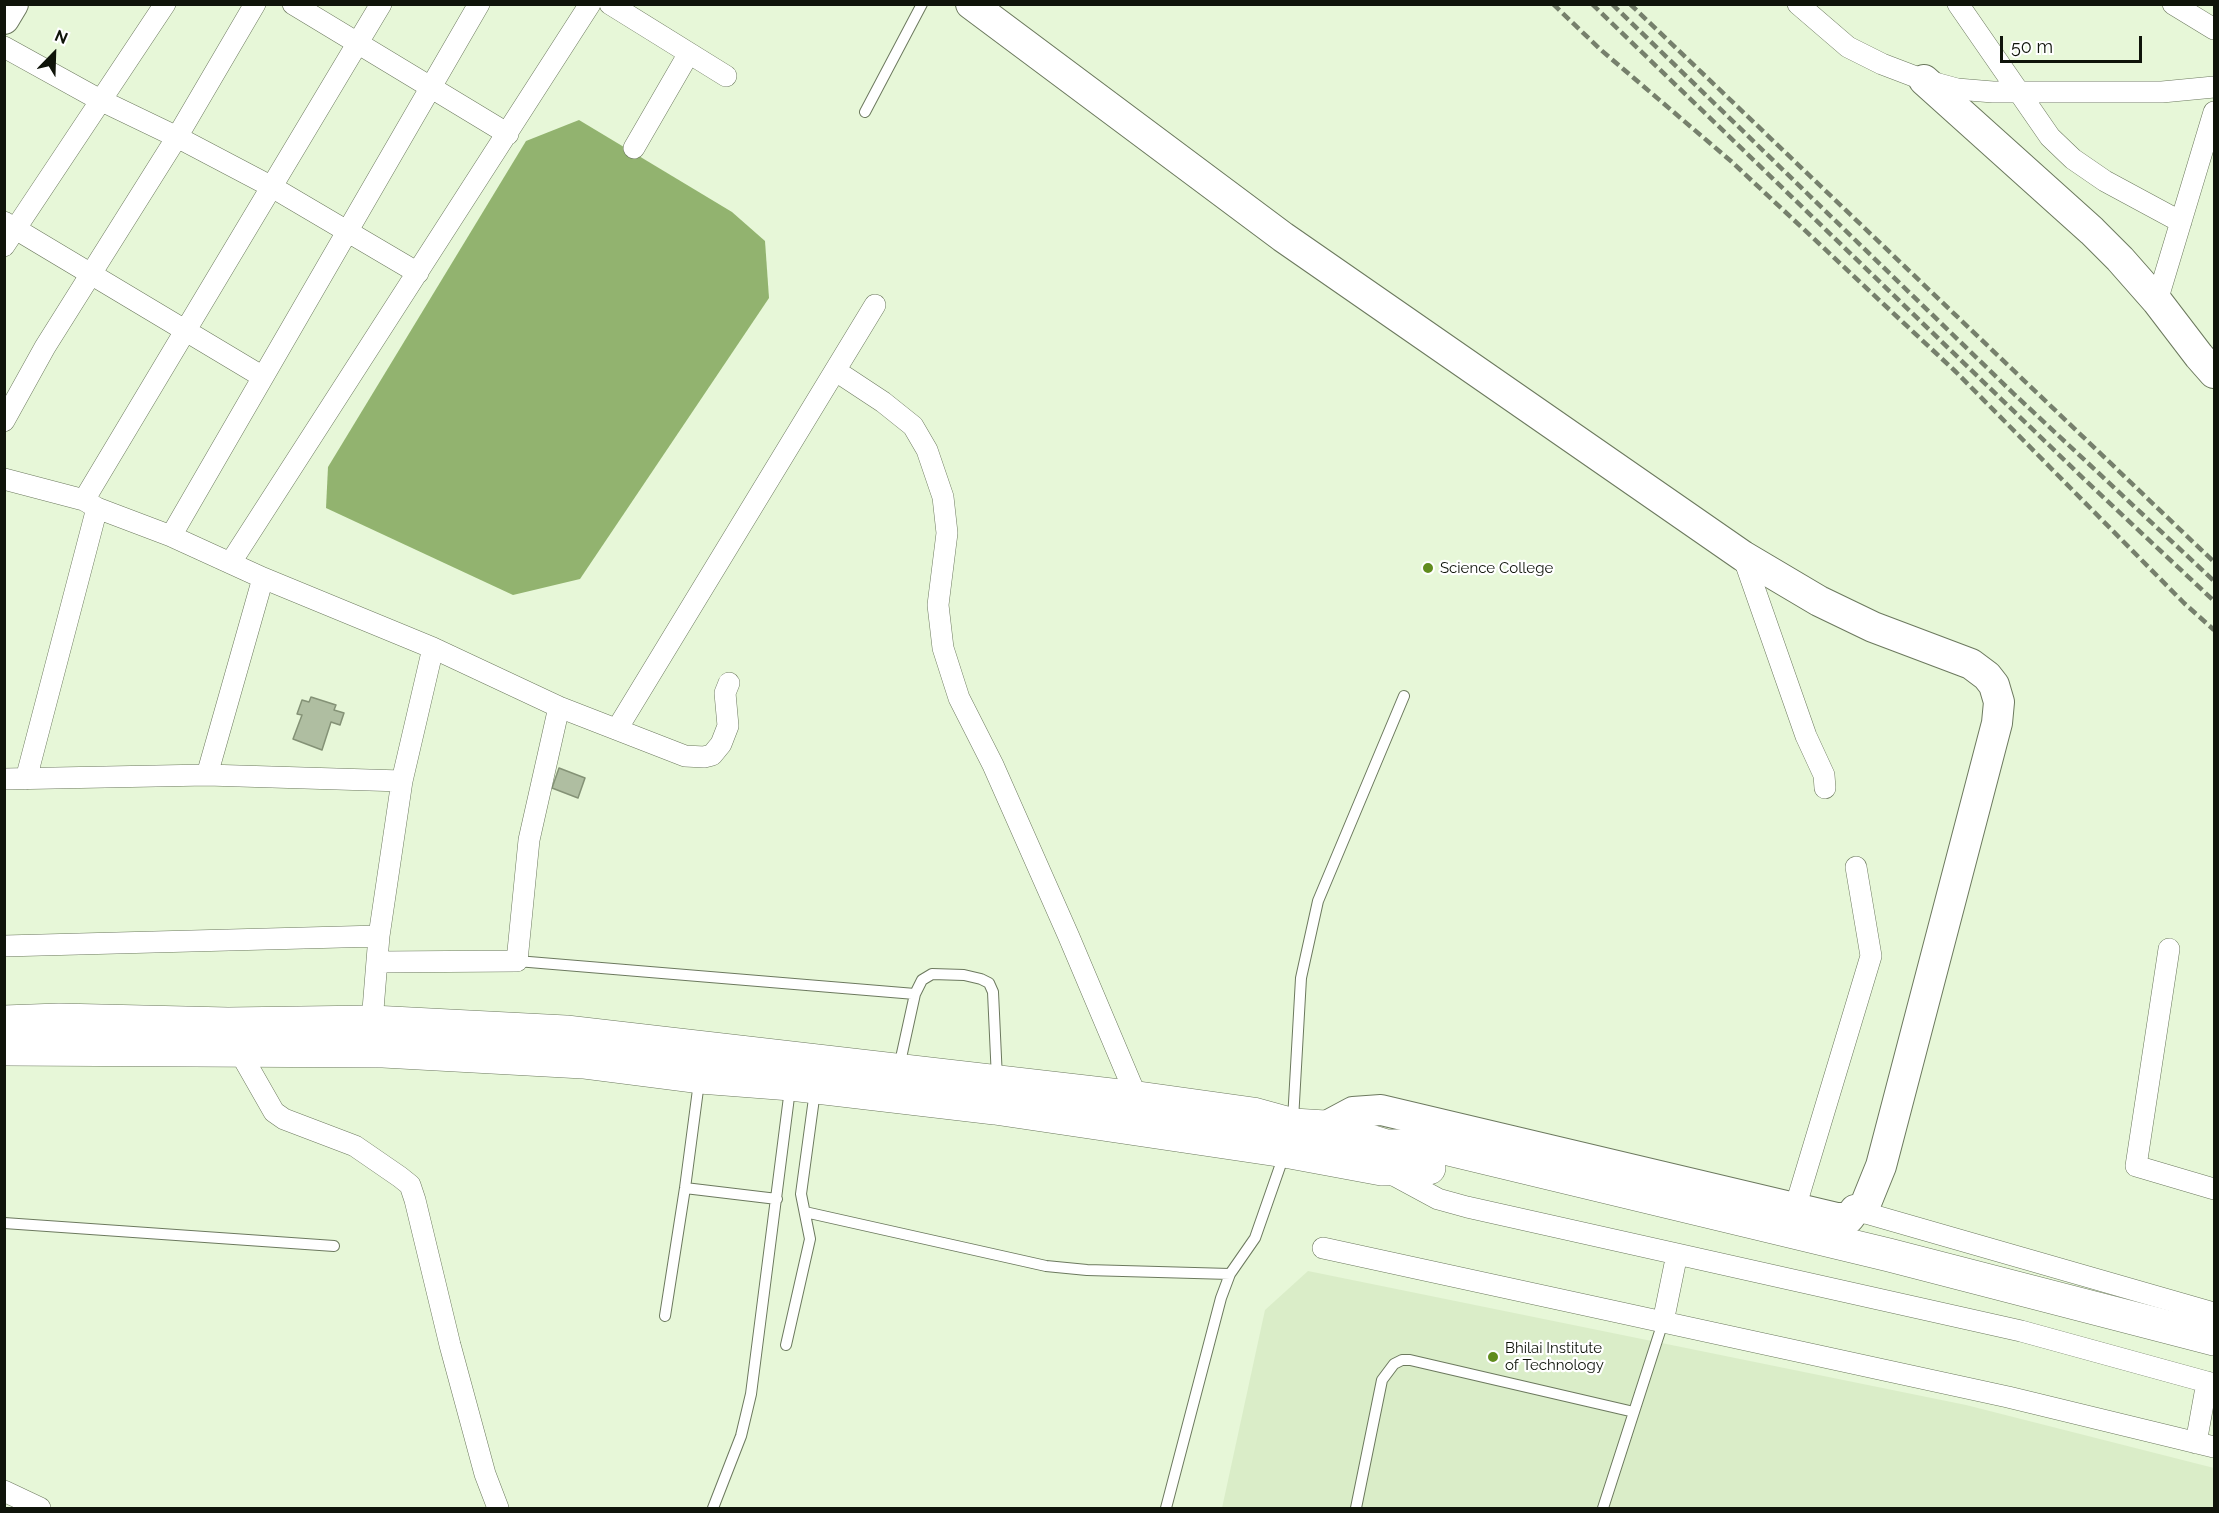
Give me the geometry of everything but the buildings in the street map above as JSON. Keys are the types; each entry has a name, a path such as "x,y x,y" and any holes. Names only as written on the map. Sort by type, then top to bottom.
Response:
{"main road":[{"path":"4,1022 59,1020 228,1024 372,1022 566,1032 1137,1098 1253,1114 1289,1138"},
{"path":"4,1049 383,1051 571,1062 1289,1138 1382,1169 1433,1157 1842,1264 2212,1375"},
{"path":"1289,1138 1325,1127 1386,1146 1433,1157 1889,1255 2214,1339"}],"street":[{"path":"4,19 13,4"},
{"path":"165,4 8,232 92,273 263,377"},
{"path":"4,421 45,347 177,137 255,4"},
{"path":"293,4 508,134"},
{"path":"26,779 91,504 186,330 381,4"},
{"path":"171,536 479,4"},
{"path":"231,562 590,4"},
{"path":"610,4 726,76"},
{"path":"971,4 1283,237 1743,556 1828,605 1874,627 1971,664 1990,681 1999,702 1997,723 1881,1166 1864,1208 1855,1210 1849,1218 1837,1218 1382,1110 1353,1112 1325,1127"},
{"path":"1798,4 1848,47 1882,64 1924,80 1957,89 1993,92 2018,90 2162,92 2214,87"},
{"path":"1958,4 2050,137 2073,159 2105,180 2181,222"},
{"path":"2173,4 2214,29"},
{"path":"4,47 100,100 272,187 418,273"},
{"path":"634,148 689,53"},
{"path":"1924,80 2120,259 2157,301 2214,373"},
{"path":"2157,301 2214,112"},
{"path":"617,729 875,305"},
{"path":"836,371 883,402 913,426 927,450 943,497 947,533 938,605 943,648 959,698 993,765 1137,1098"},
{"path":"4,479 91,504 171,536 263,578 433,648 559,707 685,756 712,755 721,744 728,726 725,693 729,683"},
{"path":"1743,556 1806,736 1824,775 1825,788"},
{"path":"207,775 263,578"},
{"path":"372,1022 379,936 402,782 433,648"},
{"path":"378,962 517,961 529,840 559,707"},
{"path":"4,779 207,775 402,782"},
{"path":"1795,1208 1870,956 1856,867"},
{"path":"4,946 379,936"},
{"path":"2169,949 2136,1166 2214,1189"},
{"path":"237,1049 274,1112 284,1119 355,1146 410,1185 485,1474 498,1509"},
{"path":"1323,1248 2008,1397 2205,1445 2212,1375 1438,1199 1382,1169"},
{"path":"1855,1210 2214,1313"},
{"path":"1663,1322 1677,1254"},
{"path":"4,1491 40,1509"}],"lane":[{"path":"865,112 922,4"},
{"path":"1166,1509 1221,1298 1230,1274 1255,1238 1289,1138 1301,978 1318,901 1404,696"},
{"path":"517,961 915,994"},
{"path":"899,1070 915,994 922,980 932,975 964,975 989,983 993,992 997,1082"},
{"path":"665,1316 700,1077"},
{"path":"713,1509 741,1437 751,1394 777,1199 803,1086"},
{"path":"786,1345 810,1239 801,1194 803,1086"},
{"path":"685,1188 777,1199"},
{"path":"805,1212 1046,1266 1088,1270 1230,1274"},
{"path":"4,1223 334,1246"},
{"path":"1603,1509 1663,1322"},
{"path":"1356,1509 1382,1380 1394,1364 1402,1360 1634,1412"}],"shaded area":[{"path":"579,120 732,212 765,241 769,298 580,579 513,595 326,508 328,467 526,141"},
{"name":"Bhilai Institute of Technology","path":"1308,1271 1966,1405 2214,1468 2214,1508 1222,1508 1265,1310"}],"railway":[{"path":"1553,4 1601,50 1732,162 1956,372 2184,603 2214,630"},
{"path":"1592,4 2085,480 2214,601"},
{"path":"1612,4 2014,394 2214,581"},
{"path":"1630,4 2214,562"}],"place":[{"name":"Science College","path":"1428,568"},
{"name":"Bhilai Institute of Technology","path":"1493,1357"}]}
